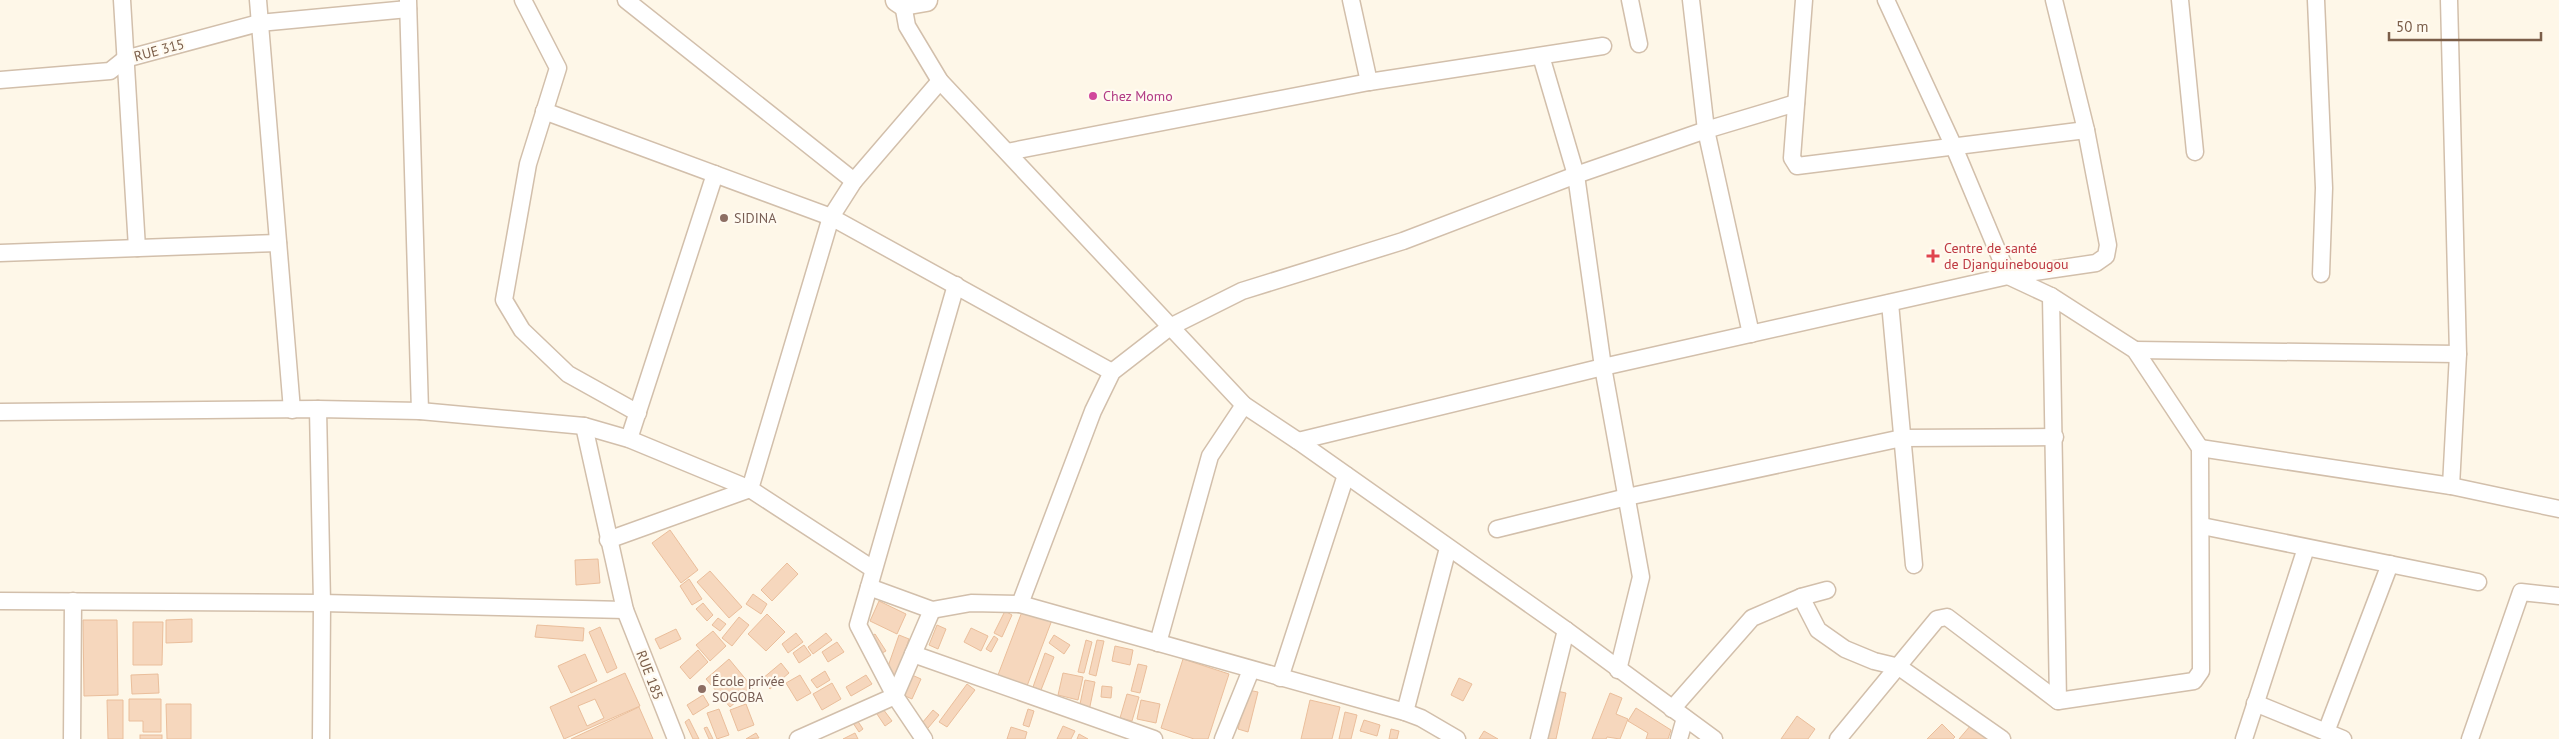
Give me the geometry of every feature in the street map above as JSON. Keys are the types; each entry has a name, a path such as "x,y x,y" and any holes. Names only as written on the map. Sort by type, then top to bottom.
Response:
{"street":[{"path":"122,0 137,248"},
{"path":"258,0 292,410"},
{"path":"523,0 558,68 528,164 504,300 522,330 568,374 638,413"},
{"path":"626,0 854,181"},
{"path":"926,0 900,2 907,26 940,81 1244,406 1298,441 1566,630 1714,739"},
{"path":"1351,0 1369,82"},
{"path":"1630,0 1639,44"},
{"path":"1691,0 1706,130 1751,334"},
{"path":"1804,0 1792,158 1797,166 2086,130"},
{"path":"1838,739 1937,620 1947,617 2058,701 2194,681 2198,678 2201,671 2202,526 2200,448 2136,350 2051,296 2008,276 1954,147 1886,0"},
{"path":"1298,441 1603,367 2008,276 2096,263 2106,256 2108,245 2086,130 2054,0"},
{"path":"2180,0 2195,152"},
{"path":"2316,0 2324,188 2321,274"},
{"path":"2449,0 2458,354 2451,486"},
{"path":"408,5 420,411"},
{"name":"RUE 315","path":"0,80 110,71 125,59 260,23 408,5"},
{"path":"1007,152 1369,82 1603,46"},
{"path":"1542,56 1576,175 1603,367 1641,577 1618,670"},
{"path":"750,489 831,217 854,181 940,81"},
{"path":"1020,604 1093,412 1112,372 1170,327 1242,291 1403,241 1576,175 1706,130 1796,103"},
{"path":"544,111 831,217 1112,372"},
{"path":"629,439 715,174"},
{"path":"0,253 278,242"},
{"path":"924,739 895,696 858,625 956,285"},
{"path":"2051,296 2055,438 2058,701"},
{"path":"1890,303 1914,564"},
{"path":"2136,350 2458,354"},
{"path":"1158,643 1210,456 1244,406"},
{"path":"318,410 322,603 321,739"},
{"path":"0,412 420,411 584,426 629,439 750,489 874,569"},
{"name":"RUE 185","path":"584,426 625,610 676,739"},
{"path":"1497,529 1627,497 1902,438 2055,438"},
{"path":"2200,448 2451,486 2559,509"},
{"path":"1280,678 1346,475"},
{"path":"608,540 750,489"},
{"path":"2202,526 2478,582"},
{"path":"1406,712 1448,548"},
{"path":"2244,739 2306,548"},
{"path":"2326,732 2390,564"},
{"path":"869,587 932,610 971,603 1020,604 1406,712 1421,718 1456,739"},
{"path":"1679,739 1678,713 1752,618 1801,597 1827,590"},
{"path":"2470,739 2521,592 2559,596"},
{"path":"1801,597 1818,630 1845,648 1874,661 1899,667 2002,739"},
{"path":"0,601 322,603 625,610"},
{"path":"72,739 74,601"},
{"path":"798,739 895,696 932,610"},
{"path":"1540,739 1566,630"},
{"path":"913,654 1154,739"},
{"path":"1223,739 1251,670"},
{"path":"2255,704 2343,739"}],"building":[{"path":"670,530 698,570 681,583 652,543"},
{"path":"598,559 600,583 576,585 575,560"},
{"path":"787,563 798,574 772,601 761,590"},
{"path":"710,571 742,607 729,618 697,582"},
{"path":"689,579 702,599 692,605 680,586"},
{"path":"753,594 767,604 761,614 746,604"},
{"path":"879,601 906,614 897,634 870,621"},
{"path":"703,603 713,615 707,621 696,609"},
{"path":"1023,609 1052,620 1027,686 998,675"},
{"path":"1005,611 1012,615 1002,637 994,633"},
{"path":"767,614 785,632 766,651 748,634"},
{"path":"739,617 749,625 732,646 722,638"},
{"path":"718,618 726,624 720,631 712,625"},
{"path":"192,619 192,642 166,643 166,620"},
{"path":"83,620 117,620 118,695 84,696"},
{"path":"133,622 163,622 162,665 133,665"},
{"path":"537,625 584,628 583,641 535,637"},
{"path":"937,625 946,629 938,649 929,645"},
{"path":"600,627 617,668 607,673 589,632"},
{"path":"971,628 988,636 981,651 964,642"},
{"path":"676,629 681,639 660,649 655,639"},
{"path":"713,631 726,646 710,661 696,645"},
{"path":"796,633 803,642 788,653 782,644"},
{"path":"826,633 832,640 813,654 808,647"},
{"path":"875,634 886,651 880,654 870,637"},
{"path":"899,635 909,639 896,678 885,675"},
{"path":"1054,635 1070,645 1064,654 1049,643"},
{"path":"994,636 998,639 991,652 986,649"},
{"path":"1086,640 1092,642 1084,673 1078,672"},
{"path":"1097,640 1104,641 1096,676 1089,674"},
{"path":"837,642 844,652 828,662 822,652"},
{"path":"804,645 811,655 799,663 793,653"},
{"path":"1115,646 1133,650 1130,665 1112,661"},
{"path":"698,650 708,662 690,679 680,667"},
{"path":"1045,653 1054,657 1041,690 1033,687"},
{"path":"585,654 597,681 571,693 558,666"},
{"path":"729,659 753,688 730,707 706,679"},
{"path":"1183,659 1229,674 1208,739 1194,739 1161,728"},
{"path":"781,663 789,673 770,689 762,679"},
{"path":"1138,664 1147,666 1140,693 1131,691"},
{"path":"825,671 830,680 817,688 811,680"},
{"path":"625,673 640,706 564,739 550,707","holes":["595,699 604,718 587,726 578,706"]},
{"path":"1063,673 1083,677 1078,700 1058,695"},
{"path":"158,674 159,693 132,694 131,675"},
{"path":"800,675 811,693 797,701 786,683"},
{"path":"866,675 872,684 851,696 846,687"},
{"path":"912,675 921,679 912,699 903,695"},
{"path":"1459,678 1472,684 1463,701 1451,695"},
{"path":"1085,680 1095,682 1089,711 1079,709"},
{"path":"832,683 841,699 822,710 813,694"},
{"path":"967,684 975,690 947,727 939,722"},
{"path":"1102,686 1112,687 1111,698 1101,697"},
{"path":"1248,690 1258,692 1248,732 1238,729"},
{"path":"1552,690 1566,693 1556,739 1542,739"},
{"path":"1610,693 1622,698 1616,714 1628,719 1620,739 1607,737 1606,739 1592,739"},
{"path":"1127,694 1139,697 1132,721 1120,718"},
{"path":"703,695 709,705 693,715 687,705"},
{"path":"129,699 161,699 161,732 143,732 143,721 129,721"},
{"path":"107,700 123,700 123,739 108,739"},
{"path":"1141,700 1160,704 1156,723 1137,719"},
{"path":"1310,700 1340,707 1332,739 1301,739"},
{"path":"166,704 191,704 191,739 167,739"},
{"path":"746,704 754,725 738,731 730,710"},
{"path":"639,707 653,739 571,739"},
{"path":"1636,708 1671,730 1668,739 1646,739 1648,733 1628,721"},
{"path":"719,709 729,735 717,739 707,713"},
{"path":"883,709 892,721 885,726 877,714"},
{"path":"1028,709 1034,711 1029,727 1023,725"},
{"path":"933,710 939,715 923,734 917,729"},
{"path":"1345,712 1357,715 1351,739 1339,739"},
{"path":"1797,716 1815,729 1808,739 1781,739"},
{"path":"689,719 699,739 693,739 685,722"},
{"path":"857,720 863,729 859,732 853,723"},
{"path":"1364,720 1380,725 1377,736 1360,731"},
{"path":"1942,724 1955,737 1953,739 1927,739"},
{"path":"1971,725 1987,739 1959,739"},
{"path":"1063,726 1075,731 1071,739 1057,739"},
{"path":"707,727 713,739 709,739 704,728"},
{"path":"1011,727 1027,732 1025,739 1007,739"},
{"path":"1391,729 1399,731 1397,739 1389,739"},
{"path":"1484,731 1498,739 1479,739"},
{"path":"756,733 759,738 746,739"},
{"path":"855,733 858,739 843,739"},
{"path":"1079,734 1088,739 1077,739"},
{"path":"140,735 162,735 162,739 140,739"}],"place":[{"name":"Chez Momo","path":"1093,96"},
{"name":"SIDINA","path":"724,218"},
{"name":"Centre de santé de Djanguinebougou","path":"1933,256"},
{"name":"École privée SOGOBA","path":"702,689"}]}
